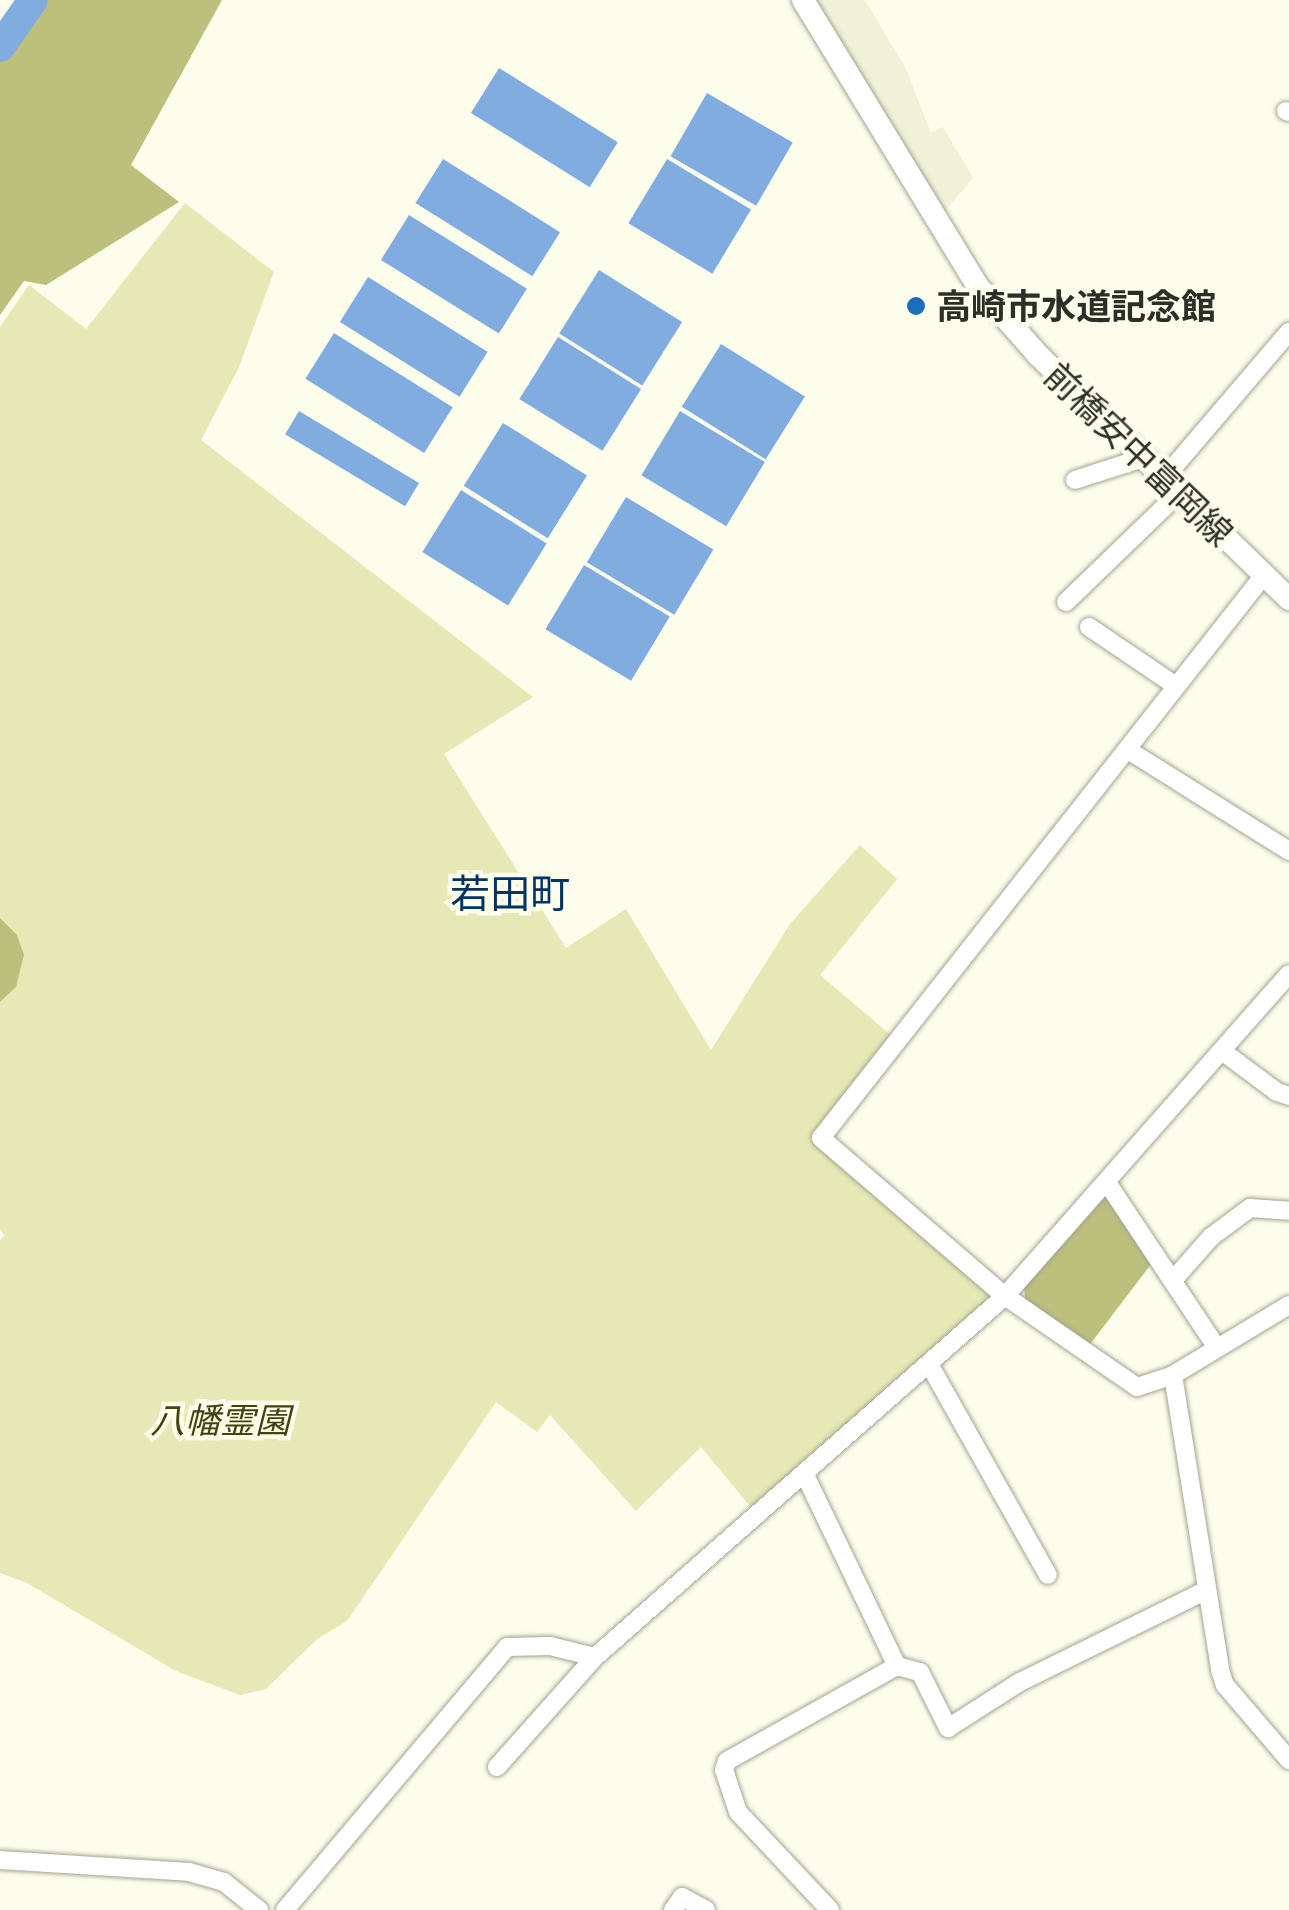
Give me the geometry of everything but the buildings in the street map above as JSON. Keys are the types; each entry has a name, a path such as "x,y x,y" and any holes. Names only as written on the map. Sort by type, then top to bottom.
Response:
{"main road":[{"name":"前橋安中富岡線","path":"803,0 980,288 1038,355 1289,599"}],"street":[{"path":"1066,602 1172,484 1289,332"},
{"path":"1075,480 1146,457"},
{"path":"1264,576 821,1138 1005,1296 1128,1384 1148,1387 1172,1376 1289,1305"},
{"path":"1090,627 1176,686"},
{"path":"1128,750 1289,850"},
{"path":"497,1767 595,1657 1005,1296 1108,1184 1289,974"},
{"path":"1222,1051 1277,1092 1289,1096"},
{"path":"1108,1184 1218,1348"},
{"path":"1174,1278 1210,1236 1250,1208 1289,1211"},
{"path":"929,1364 1048,1575"},
{"path":"1172,1376 1225,1684 1289,1760"},
{"path":"805,1476 898,1666"},
{"path":"803,1910 823,1903 738,1812 724,1770 727,1761 898,1666 920,1672 948,1728 1020,1682 1207,1590"},
{"path":"285,1910 506,1647 550,1646 595,1657"},
{"path":"0,1860 188,1872 224,1882 258,1910"},
{"path":"673,1910 682,1897 706,1910"}],"shaded area":[{"path":"816,0 865,0 906,69 931,133 943,127 973,178 944,212"}],"green space":[{"path":"34,0 222,0 131,165 179,202 46,285 24,281 0,315 0,59"},
{"name":"八幡霊園","path":"185,203 274,272 239,367 201,440 533,697 444,754 566,948 626,909 711,1050 790,924 860,845 897,879 820,975 892,1036 811,1140 990,1290 991,1301 754,1511 701,1447 636,1511 550,1415 537,1432 496,1402 347,1621 317,1639 266,1689 240,1695 176,1671 27,1583 0,1573 0,1240 4,1236 0,1229 0,327 29,285 86,329"},
{"path":"0,918 17,935 24,955 16,987 0,1002"},
{"path":"1106,1193 1155,1259 1088,1347 1025,1299 1024,1288"}],"water":[{"path":"499,68 618,142 590,187 471,113"},
{"path":"707,93 793,142 756,206 670,156"},
{"path":"443,159 560,232 532,276 415,203"},
{"path":"667,159 751,209 712,274 628,223"},
{"path":"409,215 527,289 499,334 381,260"},
{"path":"599,270 682,322 642,386 559,334"},
{"path":"368,277 488,352 459,397 340,322"},
{"path":"334,333 453,407 424,453 305,379"},
{"path":"558,337 641,389 602,451 519,399"},
{"path":"721,344 805,396 766,459 682,407"},
{"path":"299,411 419,483 405,506 285,434"},
{"path":"680,411 765,462 726,526 641,475"},
{"path":"503,423 587,475 548,538 464,486"},
{"path":"461,490 547,544 508,605 422,552"},
{"path":"626,497 713,550 674,615 587,562"},
{"path":"584,565 670,617 631,681 545,629"}],"waterway":[{"path":"0,47 33,0"}],"place":[{"name":"高崎市水道記念館","path":"916,306"}],"district":[{"name":"若田町","path":"510,893"}]}
